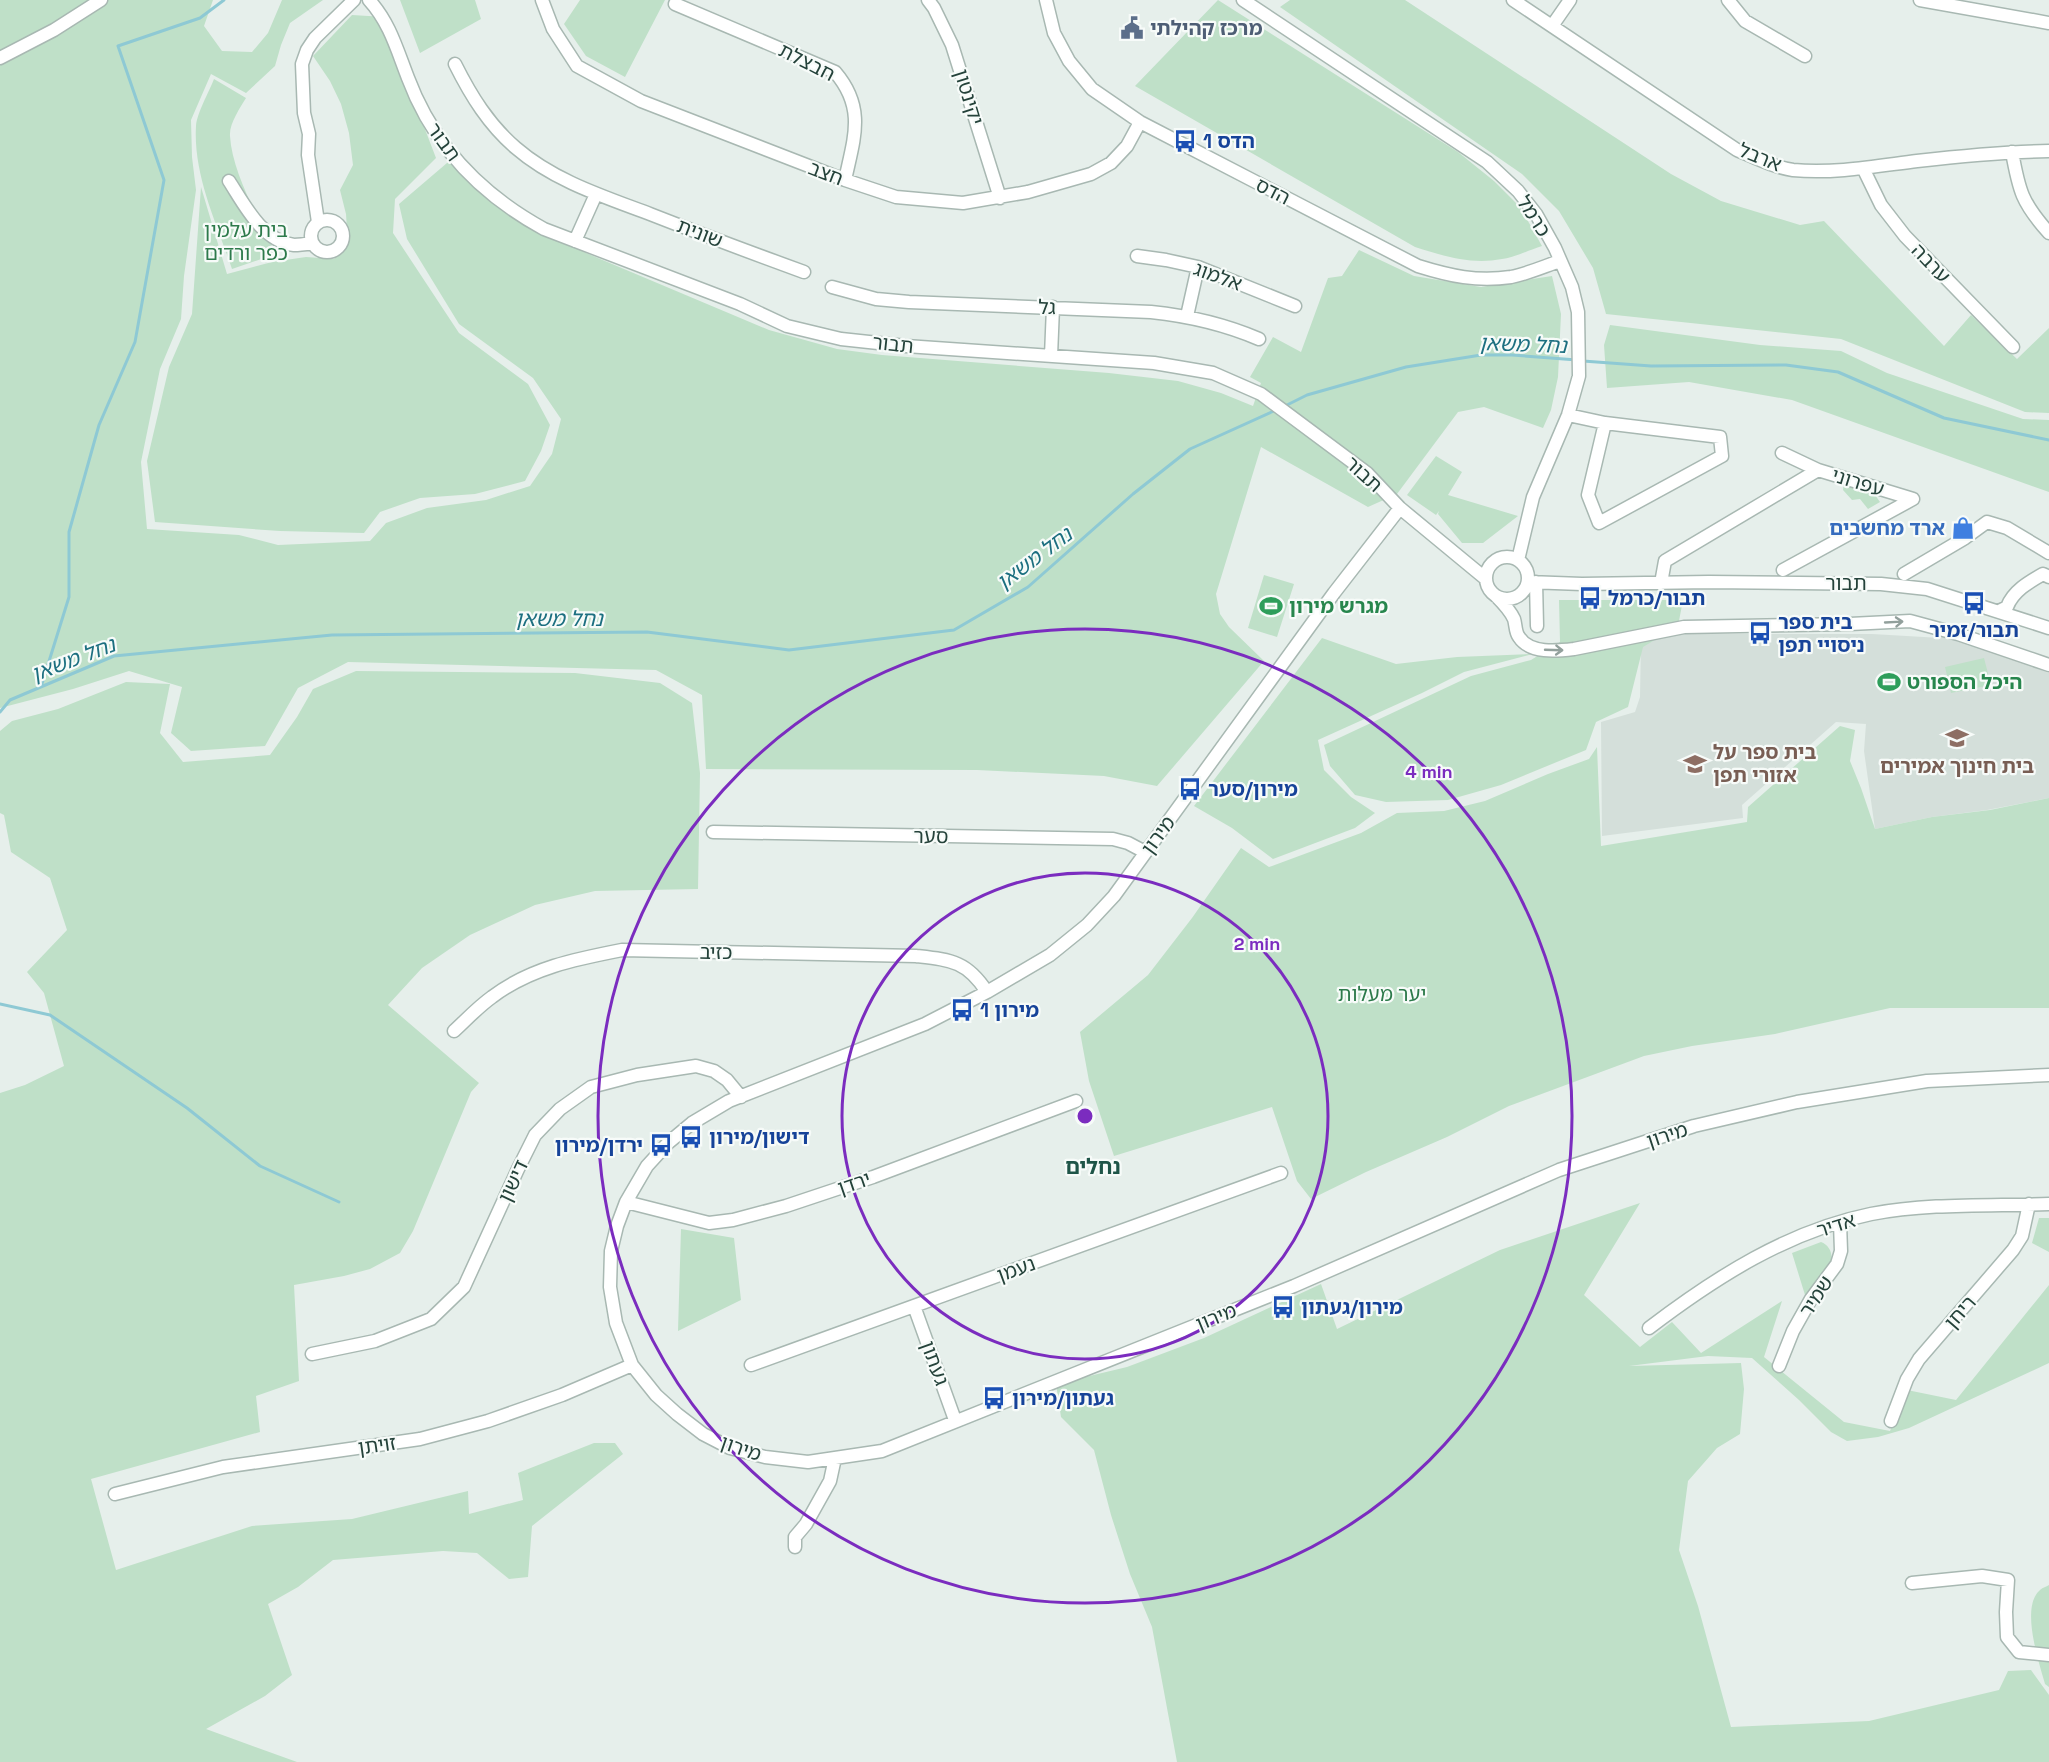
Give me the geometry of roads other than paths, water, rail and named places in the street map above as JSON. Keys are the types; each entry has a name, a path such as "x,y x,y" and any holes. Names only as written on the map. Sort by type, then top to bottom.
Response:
{"street":[{"path":"0,58 54,30 101,0"},
{"path":"318,222 308,155 309,134 304,113 302,64 315,38 354,0"},
{"name":"תבור","path":"369,0 391,32 419,104 432,128 458,162 483,188 502,203 544,229 740,304 787,326 842,339 906,346 1154,363 1213,373 1261,394 1367,473 1400,508 1486,579"},
{"name":"חצב","path":"542,0 553,29 577,66 641,101 845,180 896,197 963,203 1028,192 1091,174 1111,163 1127,146 1140,122"},
{"name":"יקינטון","path":"928,0 952,45 1000,198"},
{"name":"הדס","path":"1046,0 1054,33 1069,61 1092,89 1140,122 1418,266 1449,276 1481,279 1513,277 1560,261"},
{"name":"כרמל","path":"1243,0 1486,162 1518,190 1536,214 1560,261 1572,287 1578,312 1579,376 1568,415 1533,497 1518,560"},
{"name":"ארבל","path":"1514,0 1737,150 1768,164 1792,170 1815,171 1863,168 1981,153 2049,152"},
{"path":"1552,26 1570,0"},
{"path":"1728,0 1745,21 1805,56"},
{"path":"1920,0 2049,23"},
{"name":"חבצלת","path":"675,4 835,72 846,85 855,106 855,133 845,180"},
{"name":"שונית","path":"455,64 471,95 493,126 517,149 545,169 596,194 804,272"},
{"path":"2012,152 2019,188 2026,205 2049,233"},
{"name":"ערבה","path":"1863,168 1881,204 1905,236 2013,347"},
{"path":"229,181 253,217 272,236 282,242 295,245 312,243"},
{"path":"575,241 596,194"},
{"path":"324,220 334,222 342,230 340,245 331,252 320,251 312,243 311,232 318,222 324,220"},
{"name":"אלמוג","path":"1137,256 1198,267 1295,306"},
{"path":"1187,316 1198,267"},
{"name":"גל","path":"832,288 887,300 1151,312 1187,316 1234,328 1259,339"},
{"path":"1051,356 1053,307"},
{"path":"1568,415 1605,423 1720,437 1722,456 1599,523 1588,495 1605,423"},
{"path":"1782,453 1818,470"},
{"name":"עפרוני","path":"1661,583 1665,561 1818,470 1913,498 1783,570"},
{"name":"מירון","path":"1400,508 1327,603 1114,896 1087,925 1050,955 987,992 925,1024 741,1097 692,1123 668,1143 647,1166 626,1202 617,1226 611,1251 610,1287 616,1323 632,1365 656,1395 676,1414 703,1434 730,1448 765,1457 808,1462 882,1451 1294,1286 1559,1170 1694,1126 1797,1102 1927,1081 2049,1075"},
{"path":"1904,574 1965,538 1987,522 2007,528 2049,553 2046,575 2030,582 2011,597 2007,607 1999,611"},
{"path":"1536,626 1532,582 1526,569 1518,560 1506,557 1494,562 1487,572 1486,579 1491,591 1514,618 1520,639 1529,646 1557,651 1684,627 1910,621 1958,634 2049,665"},
{"path":"1496,596 1509,599 1521,594 1532,582"},
{"name":"תבור","path":"1532,582 1881,584 1927,590 2049,628"},
{"path":"1514,618 1521,594"},
{"name":"סער","path":"713,832 1113,839 1128,843 1145,852"},
{"name":"כזיב","path":"454,1031 492,996 534,972 574,959 622,950 916,956 946,960 966,968 977,977 987,992"},
{"name":"דישון","path":"312,1354 375,1341 431,1319 464,1287 535,1135 560,1109 591,1087 637,1075 696,1066 720,1075 741,1097"},
{"name":"ירדן","path":"626,1202 710,1222 733,1220 786,1206 873,1177 1076,1101"},
{"name":"נעמן","path":"751,1365 1281,1173"},
{"name":"ריחן","path":"1891,1421 1907,1379 1919,1359 2018,1243 2022,1236 2029,1204"},
{"name":"אדיר","path":"1649,1328 1688,1298 1774,1247 1818,1229 1870,1215 1922,1208 2049,1204"},
{"name":"שמיר","path":"1779,1366 1793,1331 1811,1299 1837,1264 1841,1251 1840,1223"},
{"name":"געתון","path":"914,1306 955,1420"},
{"name":"זויתן","path":"115,1494 222,1467 420,1439 488,1420 551,1398 632,1365"},
{"path":"795,1547 795,1537 806,1524 830,1481 835,1458"},
{"path":"1912,1583 1982,1576 2008,1580 2007,1637 2019,1652 2049,1654"}],"waterway":[{"path":"41,687 69,597 69,532 99,425 135,342 164,180 118,46 200,18 224,0"},
{"name":"נחל משאן","path":"1285,406 1307,395 1406,367 1481,355 1577,360"},
{"name":"נחל משאן","path":"1583,361 1651,366 1786,365 1838,372 1944,418 2049,440"},
{"name":"נחל משאן","path":"0,712 10,700 114,656 332,635 647,632 789,650 954,630 1028,587 1133,494 1190,449 1276,410"},
{"path":"0,1004 50,1015 187,1108 260,1166 339,1202"}],"place":[{"name":"מרכז קהילתי","path":"1132,28"},
{"name":"הדס 1","path":"1185,141"},
{"name":"ארד מחשבים","path":"1963,528"},
{"name":"תבור/כרמל","path":"1590,598"},
{"name":"תבור/זמיר","path":"1974,603"},
{"name":"מגרש מירון","path":"1271,606"},
{"name":"בית ספר ניסויי תפן","path":"1760,633"},
{"name":"היכל הספורט","path":"1889,682"},
{"name":"בית חינוך אמירים","path":"1957,738"},
{"name":"בית ספר על אזורי תפן","path":"1695,764"},
{"name":"מירון/סער","path":"1190,789"},
{"name":"מירון 1","path":"962,1010"},
{"name":"דישון/מירון","path":"691,1137"},
{"name":"ירדן/מירון","path":"661,1145"},
{"name":"מירון/געתון","path":"1283,1307"},
{"name":"געתון/מירון","path":"994,1398"}],"district":[{"name":"נחלים","path":"1093,1166"}],"park label":[{"name":"בית עלמין כפר ורדים","path":"246,242"},
{"name":"יער מעלות","path":"1382,994"}]}
